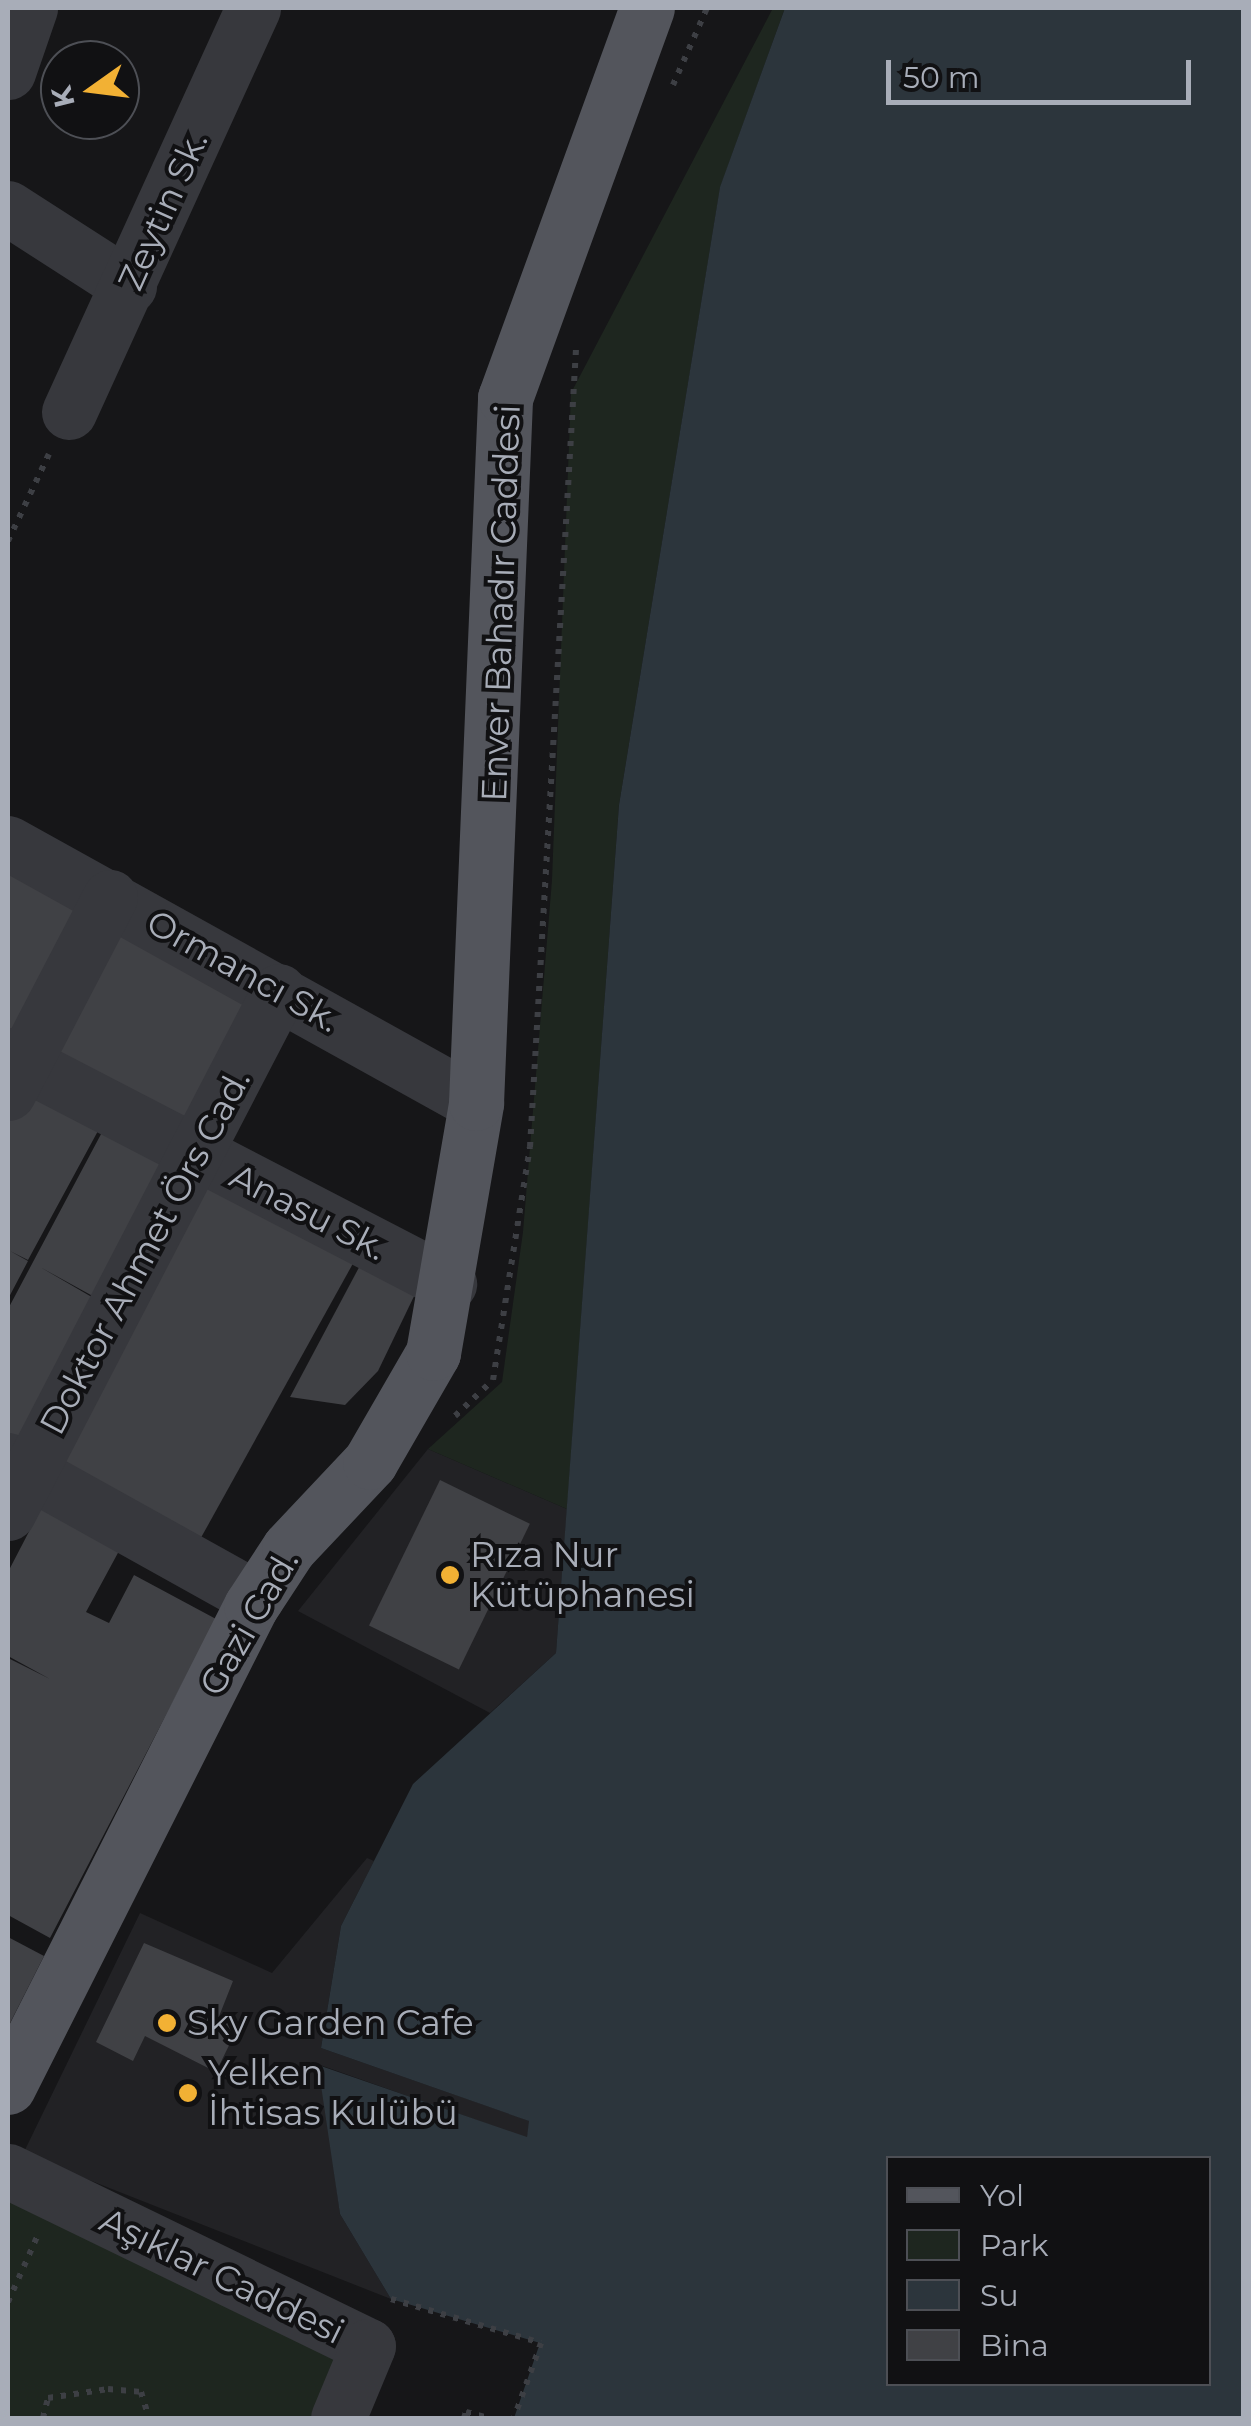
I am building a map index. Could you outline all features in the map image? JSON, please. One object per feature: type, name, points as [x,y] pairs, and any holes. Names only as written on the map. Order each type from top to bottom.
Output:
[{"type":"main road","name":"Enver Bahadır Caddesi","points":[[476,1103],[505,398],[647,8]]},
{"type":"main road","name":"Gazi Cad.","points":[[8,2087],[256,1598],[405,1412],[433,1353],[450,1284],[476,1103]]},
{"type":"street","points":[[8,72],[30,8]]},
{"type":"street","name":"Zeytin Sk.","points":[[69,412],[130,286],[253,8]]},
{"type":"street","points":[[8,208],[130,286]]},
{"type":"street","name":"Ormancı Sk.","points":[[8,843],[476,1103]]},
{"type":"street","points":[[13,1071],[110,898]]},
{"type":"street","name":"Doktor Ahmet Örs Cad.","points":[[15,1482],[199,1156],[279,991]]},
{"type":"street","name":"Anasu Sk.","points":[[13,1071],[199,1156],[450,1284]]},
{"type":"street","points":[[15,1482],[256,1598]]},
{"type":"street","name":"Aşıklar Caddesi","points":[[23,2187],[368,2346],[338,2418]]},
{"type":"path","points":[[8,541],[69,412]]},
{"type":"path","points":[[8,2302],[23,2187]]},
{"type":"path","points":[[392,2299],[540,2343],[514,2418]]},
{"type":"path","points":[[42,2418],[48,2398],[108,2389],[141,2392],[149,2418]]},
{"type":"path","points":[[464,2418],[466,2412],[490,2418]]},
{"type":"shaded area","points":[[428,1449],[567,1509],[556,1653],[490,1713],[298,1611]]},
{"type":"shaded area","name":"Yelken İhtisas Kulübü","points":[[367,1858],[374,1861],[341,1926],[321,2048],[530,2121],[527,2138],[320,2065],[340,2214],[391,2299],[23,2154],[140,1913],[272,1973]]},
{"type":"green space","points":[[773,8],[785,8],[720,188],[619,805],[567,1509],[428,1449],[502,1382],[523,1232],[552,880],[571,393]]},
{"type":"green space","points":[[8,2185],[368,2346],[338,2418],[8,2418]]},
{"type":"water","points":[[785,8],[1243,8],[1243,2418],[514,2418],[540,2343],[391,2299],[340,2214],[318,2065],[527,2137],[529,2121],[321,2048],[341,1926],[413,1784],[556,1653],[619,805],[720,187]]},
{"type":"building","points":[[8,855],[90,900],[8,1046]]},
{"type":"building","points":[[114,908],[271,995],[189,1142],[33,1055]]},
{"type":"building","points":[[28,1076],[105,1118],[28,1260],[10,1251],[28,1261],[8,1299],[8,1114]]},
{"type":"building","points":[[108,1121],[186,1164],[109,1305],[40,1267],[109,1307],[32,1448],[8,1434],[8,1309]]},
{"type":"building","points":[[203,1169],[358,1255],[201,1537],[46,1452]]},
{"type":"building","points":[[364,1258],[418,1288],[378,1371],[345,1405],[290,1397]]},
{"type":"building","name":"Rıza Nur Kütüphanesi","points":[[440,1480],[530,1524],[459,1669],[369,1626]]},
{"type":"building","points":[[48,1495],[126,1538],[86,1612],[109,1623],[134,1575],[216,1619],[50,1938],[8,1915],[8,1658],[50,1679],[8,1656],[8,1572]]},
{"type":"building","points":[[8,1937],[44,1956],[8,2027]]},
{"type":"building","name":"Sky Garden Cafe","points":[[144,1943],[233,1981],[218,2019],[238,2027],[216,2072],[145,2036],[133,2061],[96,2042]]},
{"type":"place","name":"Rıza Nur Kütüphanesi","points":[[450,1575]]},
{"type":"place","name":"Sky Garden Cafe","points":[[167,2023]]},
{"type":"place","name":"Yelken İhtisas Kulübü","points":[[188,2093]]}]
